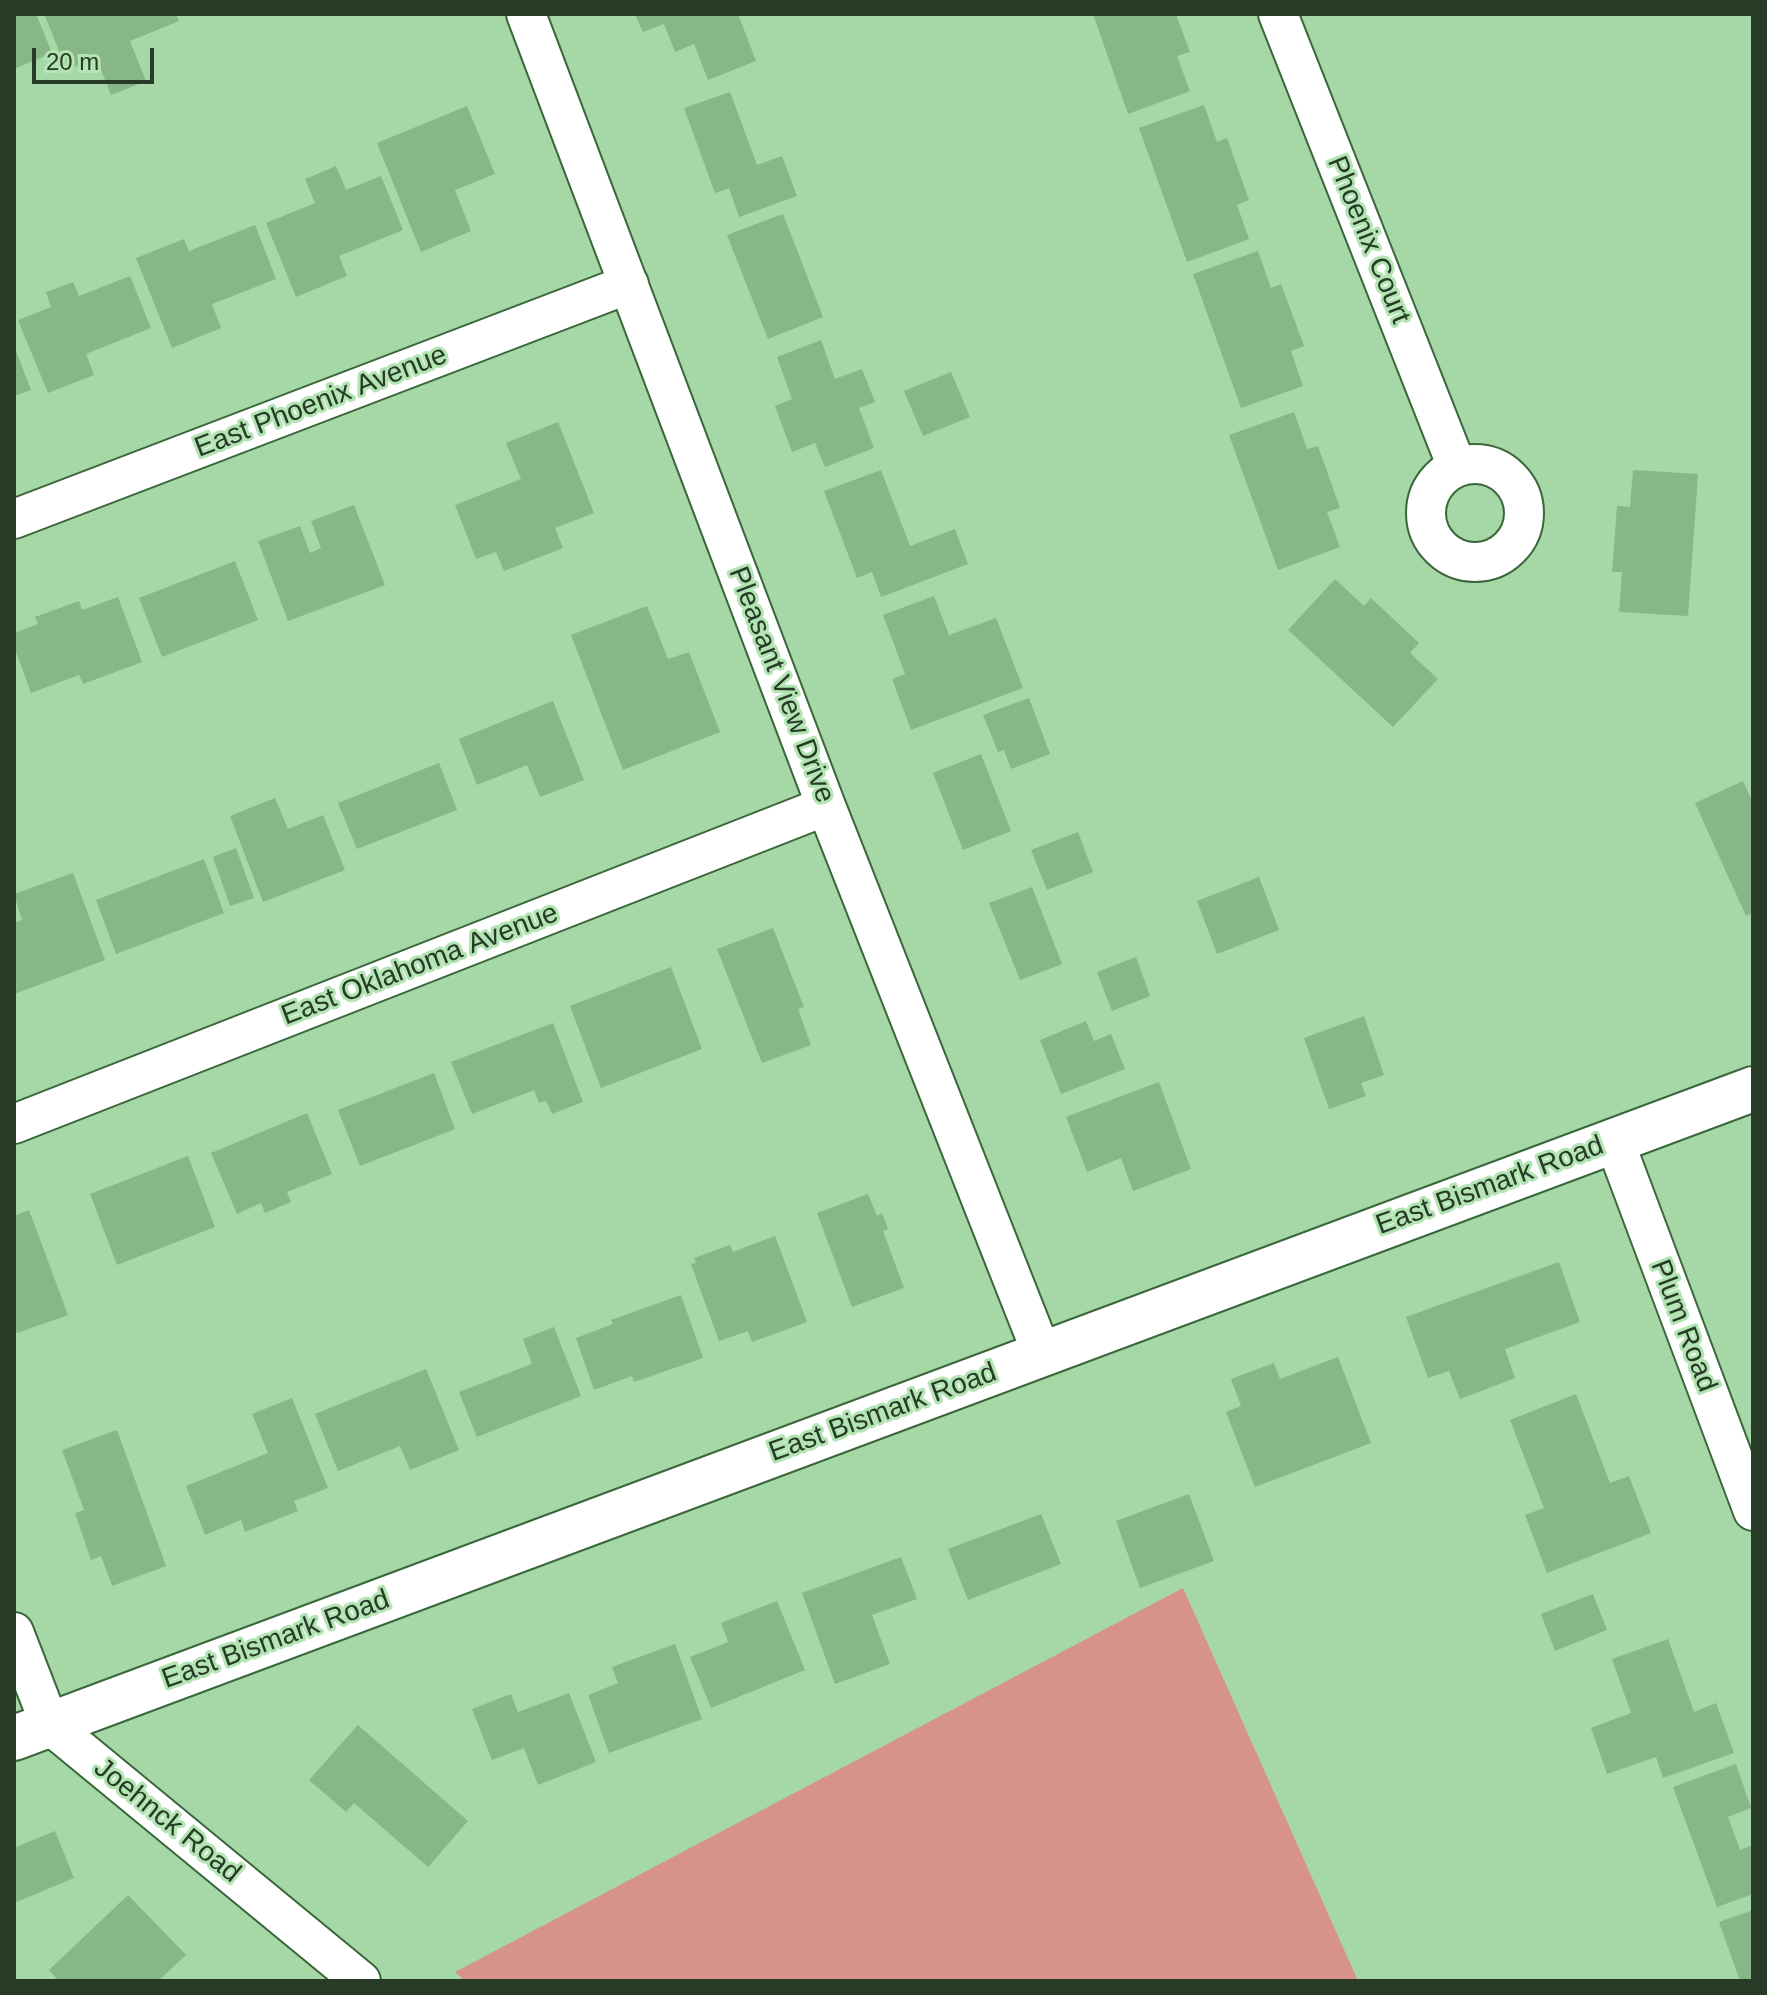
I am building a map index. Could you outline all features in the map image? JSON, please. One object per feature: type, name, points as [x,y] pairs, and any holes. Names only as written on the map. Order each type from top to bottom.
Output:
[{"type":"street","name":"Pleasant View Drive","points":[[526,14],[826,806],[1042,1354]]},
{"type":"street","name":"Phoenix Court","points":[[1278,14],[1457,467]]},
{"type":"street","name":"East Phoenix Avenue","points":[[14,519],[629,284]]},
{"type":"street","name":"East Oklahoma Avenue","points":[[14,1124],[826,806]]},
{"type":"street","name":"East Bismark Road","points":[[32,1731],[1753,1089]]},
{"type":"street","name":"Plum Road","points":[[1614,1140],[1753,1511]]},
{"type":"street","name":"Joehnck Road","points":[[14,1632],[32,1731],[361,1981]]},
{"type":"shaded area","points":[[1183,1588],[1358,1981],[465,1981],[455,1972]]},
{"type":"building","points":[[14,14],[36,14],[52,53],[14,69]]},
{"type":"building","points":[[44,14],[176,14],[179,21],[130,41],[146,81],[111,95],[96,57],[67,70]]},
{"type":"building","points":[[635,14],[738,14],[756,61],[708,80],[694,44],[675,52],[664,24],[643,32]]},
{"type":"building","points":[[1093,14],[1176,14],[1190,52],[1177,56],[1190,91],[1128,114]]},
{"type":"building","points":[[730,92],[757,165],[782,156],[797,196],[739,217],[729,188],[715,193],[684,108]]},
{"type":"building","points":[[1204,105],[1217,142],[1227,138],[1249,200],[1237,205],[1249,239],[1187,262],[1139,128]]},
{"type":"building","points":[[467,106],[495,174],[455,190],[471,231],[421,252],[377,143]]},
{"type":"building","points":[[336,166],[346,190],[381,176],[403,230],[339,256],[347,276],[296,297],[266,223],[315,203],[305,179]]},
{"type":"building","points":[[783,214],[823,317],[768,339],[727,235]]},
{"type":"building","points":[[255,225],[276,279],[212,304],[221,328],[172,348],[136,258],[184,239],[189,251]]},
{"type":"building","points":[[1258,251],[1271,288],[1281,284],[1304,346],[1291,351],[1303,386],[1241,408],[1193,274]]},
{"type":"building","points":[[130,276],[151,328],[86,354],[94,375],[48,393],[18,320],[51,307],[46,292],[73,282],[79,296]]},
{"type":"building","points":[[821,340],[835,379],[862,369],[875,402],[859,408],[874,448],[825,467],[815,443],[792,452],[775,406],[792,399],[777,357]]},
{"type":"building","points":[[14,346],[31,390],[14,396]]},
{"type":"building","points":[[951,372],[970,417],[923,436],[904,391]]},
{"type":"building","points":[[1294,412],[1307,449],[1318,446],[1340,508],[1327,512],[1340,547],[1278,570],[1229,435]]},
{"type":"building","points":[[558,422],[594,513],[555,528],[563,548],[504,571],[496,552],[476,559],[455,505],[521,479],[506,443]]},
{"type":"building","points":[[881,470],[910,546],[955,529],[968,564],[881,597],[872,572],[857,578],[824,491]]},
{"type":"building","points":[[1633,470],[1698,474],[1688,616],[1619,612],[1622,572],[1612,572],[1617,506],[1630,507]]},
{"type":"building","points":[[354,505],[385,585],[288,621],[258,541],[300,526],[310,553],[321,548],[311,521]]},
{"type":"building","points":[[235,561],[258,620],[162,657],[139,598]]},
{"type":"building","points":[[1335,579],[1364,606],[1371,598],[1419,643],[1410,653],[1438,679],[1393,727],[1288,630]]},
{"type":"building","points":[[934,596],[949,635],[996,618],[1023,688],[911,730],[892,679],[905,674],[883,615]]},
{"type":"building","points":[[118,597],[142,662],[83,684],[79,675],[31,693],[14,646],[14,633],[38,624],[35,617],[79,601],[82,610]]},
{"type":"building","points":[[647,606],[668,659],[689,652],[720,732],[623,770],[571,635]]},
{"type":"building","points":[[1029,698],[1050,754],[1011,769],[1004,750],[998,752],[983,715]]},
{"type":"building","points":[[553,701],[584,780],[540,797],[527,765],[477,785],[459,739]]},
{"type":"building","points":[[981,754],[1011,831],[963,850],[933,773]]},
{"type":"building","points":[[439,763],[457,810],[357,849],[338,803]]},
{"type":"building","points":[[1743,781],[1753,803],[1753,913],[1746,916],[1695,803]]},
{"type":"building","points":[[275,798],[288,829],[323,815],[345,870],[263,902],[230,816]]},
{"type":"building","points":[[1078,832],[1093,872],[1047,890],[1031,850]]},
{"type":"building","points":[[236,848],[254,898],[230,906],[213,857]]},
{"type":"building","points":[[204,859],[224,913],[116,954],[96,900]]},
{"type":"building","points":[[73,873],[105,960],[14,994],[14,923],[22,920],[14,894]]},
{"type":"building","points":[[1259,877],[1279,930],[1217,954],[1197,901]]},
{"type":"building","points":[[1032,887],[1062,964],[1020,980],[989,903]]},
{"type":"building","points":[[773,928],[804,1007],[798,1009],[811,1045],[762,1063],[717,949]]},
{"type":"building","points":[[1136,957],[1150,996],[1112,1011],[1097,972]]},
{"type":"building","points":[[671,967],[702,1049],[601,1088],[570,1006]]},
{"type":"building","points":[[1364,1016],[1384,1075],[1361,1083],[1366,1096],[1329,1109],[1304,1038]]},
{"type":"building","points":[[1086,1021],[1094,1041],[1111,1034],[1125,1069],[1061,1094],[1040,1040]]},
{"type":"building","points":[[553,1023],[583,1102],[552,1114],[546,1101],[539,1103],[534,1090],[472,1114],[451,1062]]},
{"type":"building","points":[[434,1073],[455,1129],[360,1166],[338,1110]]},
{"type":"building","points":[[1159,1082],[1191,1169],[1133,1191],[1121,1158],[1087,1172],[1066,1117]]},
{"type":"building","points":[[307,1113],[332,1174],[287,1192],[291,1202],[265,1213],[261,1203],[237,1214],[211,1153]]},
{"type":"building","points":[[188,1156],[215,1227],[117,1265],[90,1194]]},
{"type":"building","points":[[868,1194],[877,1216],[882,1213],[888,1229],[883,1231],[904,1288],[852,1307],[817,1213]]},
{"type":"building","points":[[29,1210],[68,1315],[17,1333],[14,1326],[14,1216]]},
{"type":"building","points":[[775,1236],[807,1322],[752,1342],[748,1331],[719,1341],[691,1264],[696,1263],[694,1258],[730,1245],[733,1252]]},
{"type":"building","points":[[1559,1262],[1580,1322],[1505,1349],[1515,1378],[1460,1399],[1449,1371],[1428,1378],[1406,1317]]},
{"type":"building","points":[[681,1295],[703,1358],[634,1382],[632,1376],[594,1390],[576,1338],[613,1324],[611,1320]]},
{"type":"building","points":[[554,1327],[581,1396],[477,1437],[459,1392],[532,1364],[523,1339]]},
{"type":"building","points":[[1338,1357],[1371,1443],[1255,1487],[1226,1412],[1241,1406],[1231,1379],[1274,1363],[1280,1379]]},
{"type":"building","points":[[426,1369],[459,1450],[410,1470],[400,1446],[338,1471],[315,1414]]},
{"type":"building","points":[[1576,1394],[1610,1483],[1629,1476],[1651,1533],[1547,1573],[1525,1515],[1544,1508],[1510,1420]]},
{"type":"building","points":[[292,1398],[328,1488],[294,1501],[298,1511],[245,1532],[241,1520],[205,1535],[186,1486],[268,1453],[252,1414]]},
{"type":"building","points":[[117,1430],[166,1566],[112,1586],[101,1556],[91,1560],[75,1513],[84,1510],[62,1450]]},
{"type":"building","points":[[1189,1494],[1214,1561],[1140,1588],[1116,1521]]},
{"type":"building","points":[[1041,1514],[1061,1564],[968,1600],[948,1549]]},
{"type":"building","points":[[901,1557],[917,1599],[872,1615],[890,1664],[835,1684],[802,1593]]},
{"type":"building","points":[[1593,1594],[1607,1630],[1555,1651],[1541,1614]]},
{"type":"building","points":[[777,1601],[805,1670],[711,1708],[690,1657],[728,1642],[721,1623]]},
{"type":"building","points":[[1668,1639],[1694,1712],[1716,1703],[1734,1753],[1663,1778],[1656,1757],[1607,1774],[1591,1728],[1631,1713],[1612,1659]]},
{"type":"building","points":[[675,1644],[702,1719],[609,1753],[588,1695],[618,1683],[612,1667]]},
{"type":"building","points":[[569,1693],[596,1762],[538,1785],[524,1748],[492,1760],[472,1709],[511,1694],[518,1712]]},
{"type":"building","points":[[358,1725],[468,1821],[428,1867],[354,1803],[346,1812],[309,1780]]},
{"type":"building","points":[[1736,1764],[1751,1808],[1728,1817],[1740,1850],[1753,1845],[1753,1894],[1717,1907],[1673,1787]]},
{"type":"building","points":[[55,1831],[74,1878],[14,1903],[14,1848]]},
{"type":"building","points":[[128,1895],[186,1955],[158,1981],[59,1981],[49,1970]]},
{"type":"building","points":[[1753,1910],[1753,1981],[1740,1981],[1719,1922]]}]
